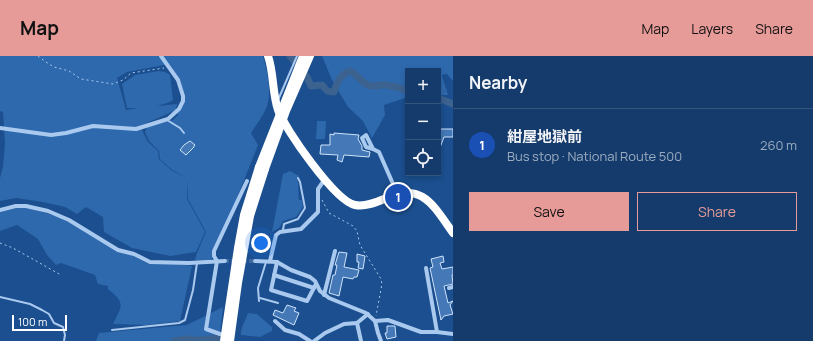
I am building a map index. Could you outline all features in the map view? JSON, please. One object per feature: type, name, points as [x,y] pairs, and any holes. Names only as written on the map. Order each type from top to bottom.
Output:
[{"type":"highway","points":[[268,56],[276,103],[281,117],[292,136],[342,199],[356,206],[364,206],[397,194],[410,192],[424,198],[432,205],[453,233]]},
{"type":"highway","points":[[230,341],[238,283],[250,216],[262,168],[299,56]]},
{"type":"highway","points":[[222,337],[244,215],[262,168],[310,56]]},
{"type":"street","points":[[0,128],[51,135],[93,126],[136,128],[166,119],[179,110],[183,98],[180,84],[161,56]]},
{"type":"street","points":[[373,149],[378,150],[397,194]]},
{"type":"street","points":[[268,261],[275,236],[279,232],[301,229],[315,216],[318,208],[318,189],[325,179]]},
{"type":"street","points":[[222,337],[206,330],[217,261],[214,256],[215,246],[247,181]]},
{"type":"street","points":[[0,210],[16,206],[26,206],[48,211],[69,220],[118,250],[134,254],[147,261],[225,261]]},
{"type":"street","points":[[324,295],[335,251]]},
{"type":"street","points":[[254,261],[277,262],[312,278],[315,286],[324,295],[368,314],[375,322],[381,341]]},
{"type":"street","points":[[277,262],[271,290],[307,301],[315,286]]},
{"type":"street","points":[[426,268],[437,332]]},
{"type":"street","points":[[274,276],[315,286]]},
{"type":"street","points":[[314,341],[325,333],[344,324],[357,323],[368,314]]},
{"type":"street","points":[[375,322],[388,320],[421,332],[453,334]]},
{"type":"street","points":[[274,321],[285,330],[299,334],[310,341]]},
{"type":"street","points":[[357,323],[360,341]]},
{"type":"lane","points":[[276,103],[299,56]]},
{"type":"lane","points":[[166,119],[180,128],[184,133]]},
{"type":"lane","points":[[282,232],[284,224],[298,219],[305,209],[298,178]]},
{"type":"lane","points":[[268,261],[258,288],[259,300],[278,303]]},
{"type":"lane","points":[[112,330],[179,323],[186,320],[194,290],[197,262]]},
{"type":"lane","points":[[0,297],[30,304],[49,314],[54,323],[63,327],[65,335],[64,341]]},
{"type":"path","points":[[38,56],[54,67],[69,71],[81,79],[113,84],[117,84],[131,73],[160,70],[169,66]]},
{"type":"path","points":[[318,193],[329,213],[353,226],[357,231],[360,245],[381,279],[382,284],[375,322]]},
{"type":"path","points":[[0,243],[13,248],[61,275]]},
{"type":"shaded area","points":[[0,56],[263,56],[268,81],[269,94],[267,106],[251,133],[258,145],[213,258],[206,261],[195,260],[206,232],[188,199],[187,180],[187,199],[205,232],[196,252],[170,256],[132,248],[104,232],[103,217],[86,207],[77,214],[65,207],[43,202],[16,198],[0,201],[0,178],[3,167],[5,143],[3,112],[0,111]],"holes":[[[169,64],[181,84],[183,94],[182,107],[176,109],[177,104],[157,106],[173,100],[170,75],[159,71],[135,75],[122,84],[127,108],[138,108],[126,110],[117,78],[127,72]],[[176,110],[178,115],[173,120],[147,127],[145,132],[149,141],[159,151],[160,159],[171,169],[187,178],[171,170],[159,159],[158,151],[148,142],[140,126]]]},
{"type":"shaded area","points":[[322,56],[453,56],[453,81],[447,74],[442,75],[448,95],[441,95],[441,68],[405,68],[405,98],[384,105],[385,115],[372,138],[363,121],[348,107],[332,80]]},
{"type":"shaded area","points":[[317,121],[326,121],[325,139],[316,139]]},
{"type":"shaded area","points":[[290,171],[299,176],[297,178],[299,200],[302,200],[303,207],[296,217],[283,221],[279,228],[272,232],[283,174]]},
{"type":"shaded area","points":[[18,208],[29,208],[59,217],[147,263],[171,263],[192,266],[180,321],[147,325],[113,324],[120,309],[120,302],[118,298],[108,289],[108,286],[98,284],[95,275],[61,263],[56,265],[47,255],[38,239],[17,225],[0,231],[0,212]]},
{"type":"shaded area","points":[[223,307],[219,341],[96,341],[99,333],[187,325]]},
{"type":"shaded area","points":[[248,313],[257,314],[272,327],[272,331],[260,337],[241,335],[242,327]]},
{"type":"building","points":[[441,129],[453,129],[453,137],[444,137],[441,145]]},
{"type":"building","points":[[334,133],[359,135],[358,139],[362,146],[362,150],[370,152],[369,157],[344,155],[342,162],[337,160],[338,155],[320,154],[321,145],[330,145],[330,134],[334,135]]},
{"type":"building","points":[[190,141],[195,145],[186,155],[180,150]]},
{"type":"building","points":[[339,252],[347,253],[344,267],[359,270],[357,277],[354,277],[353,279],[343,277],[339,296],[329,293],[333,275],[335,275],[337,265],[335,265]]},
{"type":"building","points":[[357,254],[365,256],[363,269],[358,268],[359,262],[357,262]]},
{"type":"building","points":[[443,256],[444,262],[440,263],[442,269],[453,267],[453,284],[444,286],[448,303],[453,301],[450,305],[453,314],[444,316],[441,320],[430,268],[433,267],[431,259]]},
{"type":"building","points":[[287,305],[296,308],[294,311],[299,313],[294,325],[273,315],[275,310],[283,313]]},
{"type":"building","points":[[387,326],[395,326],[396,337],[387,339],[385,333],[387,333]]},
{"type":"waterway","points":[[290,56],[307,77],[311,86],[322,85],[329,92],[334,92],[339,79],[350,71],[370,86],[386,85],[405,90]]},
{"type":"waterway","points":[[441,99],[453,104]]},
{"type":"waterway","points":[[174,341],[186,339],[199,340],[220,338]]},
{"type":"tunnel","points":[[225,261],[255,261]]},
{"type":"place","name":"紺屋地獄前","points":[[398,197]]}]
